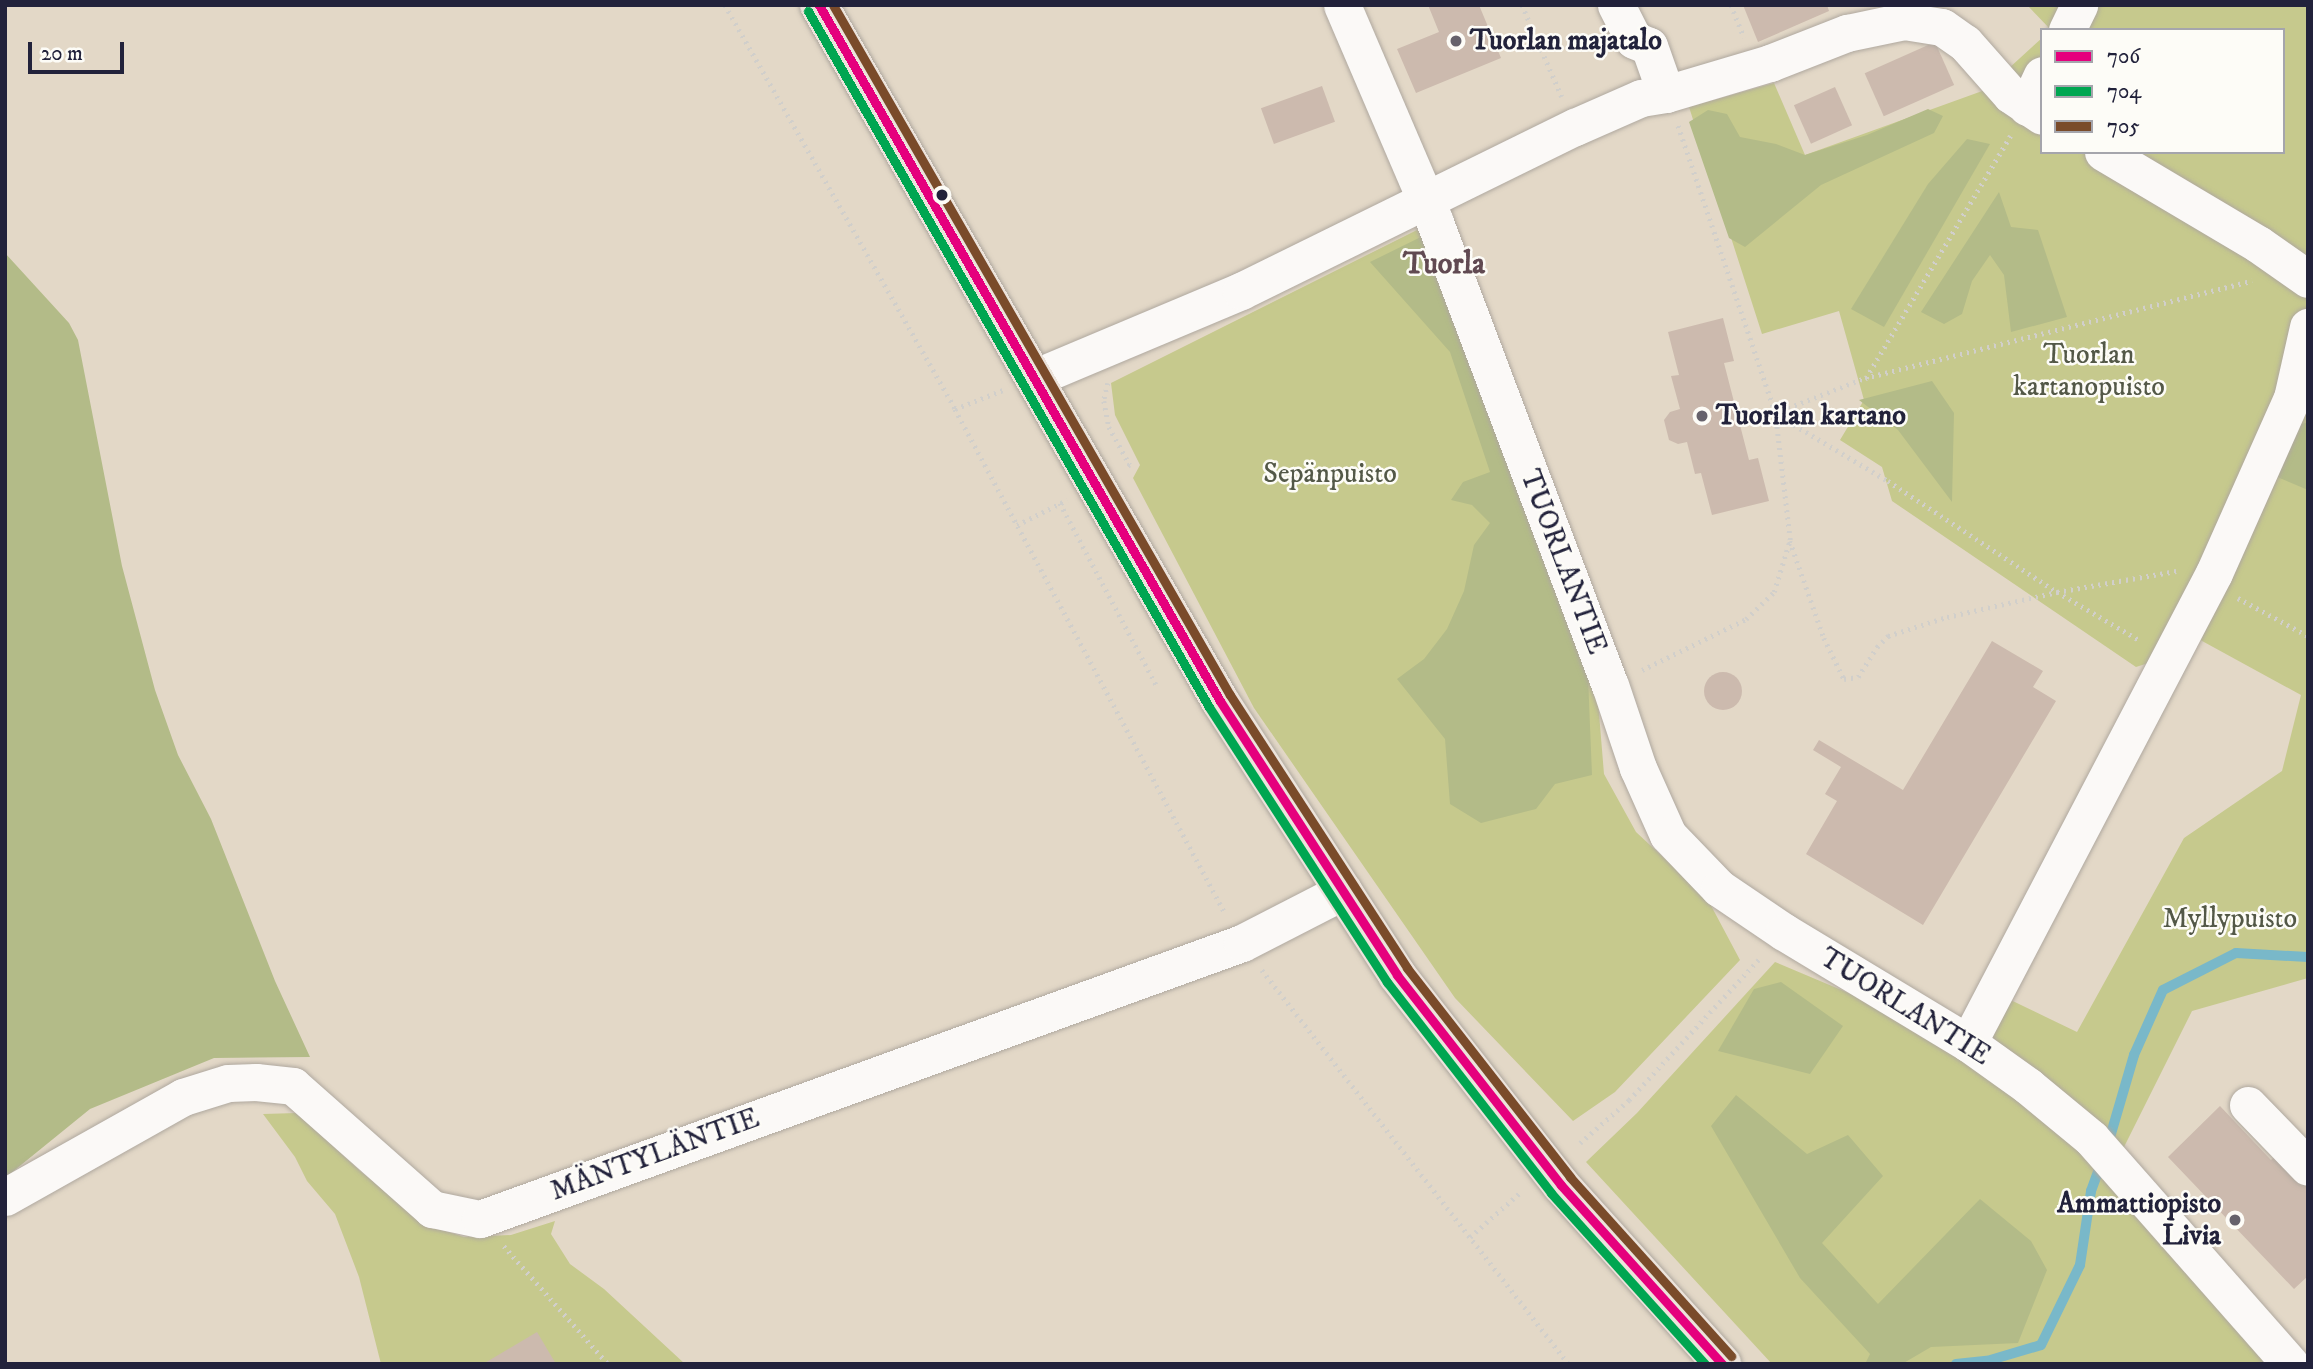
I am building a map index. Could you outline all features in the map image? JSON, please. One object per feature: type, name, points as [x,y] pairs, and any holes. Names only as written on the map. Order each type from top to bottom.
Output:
[{"type":"main road","points":[[819,5],[1220,701],[1397,975],[1543,1187],[1722,1364]]},
{"type":"street","name":"TUORLANTIE","points":[[1342,5],[1427,202],[1610,685],[1638,768],[1668,835],[1719,888],[1784,932],[1968,1043],[2091,1138],[2290,1364]]},
{"type":"street","points":[[1616,5],[1634,40],[1649,46],[1666,94]]},
{"type":"street","points":[[2068,28],[2079,5]]},
{"type":"street","points":[[1034,378],[1106,364],[1241,291],[1575,127],[1641,98],[1666,94],[1770,63],[1847,33],[1903,21],[1942,27],[1965,43],[2001,86],[2037,99]]},
{"type":"street","points":[[2106,154],[2258,244],[2308,279]]},
{"type":"street","points":[[1968,1043],[2167,657],[2214,573],[2300,402],[2308,327]]},
{"type":"street","name":"MÄNTYLÄNTIE","points":[[480,1219],[1242,943],[1343,891]]},
{"type":"street","points":[[5,1197],[183,1097],[228,1083],[256,1082],[293,1086],[432,1209],[480,1219]]},
{"type":"street","points":[[2248,1105],[2308,1167]]},
{"type":"path","points":[[725,5],[955,409],[1242,943],[1569,1364]]},
{"type":"path","points":[[1522,5],[1575,127]]},
{"type":"path","points":[[1666,94],[1775,413],[1790,540],[1824,638],[1844,679],[1858,677],[1877,647],[1888,636],[1947,617],[2057,592],[2202,567],[2214,573],[2231,595],[2308,636]]},
{"type":"path","points":[[1865,378],[2037,99]]},
{"type":"path","points":[[1775,413],[1865,378],[2264,278]]},
{"type":"path","points":[[1017,524],[1097,485],[1130,465],[1109,427],[1104,401],[1106,364]]},
{"type":"path","points":[[955,409],[1034,378]]},
{"type":"path","points":[[1775,413],[1888,481],[2057,592],[2167,657]]},
{"type":"path","points":[[1060,503],[1157,686]]},
{"type":"path","points":[[1610,685],[1746,618],[1774,592],[1790,540]]},
{"type":"path","points":[[1580,1143],[1629,1100],[1784,932]]},
{"type":"path","points":[[1470,1237],[1543,1187]]},
{"type":"path","points":[[480,1219],[608,1364]]},
{"type":"green space","points":[[2027,5],[2308,5],[2308,978],[2192,1011],[2115,1165],[2277,1364],[1772,1364],[1586,1162],[1637,1113],[1775,962],[1967,1043],[1994,992],[2077,1032],[2184,838],[2282,771],[2301,695],[2182,630],[2167,657],[2136,667],[1892,501],[1882,467],[1840,440],[1864,400],[1839,311],[1762,334],[1689,107],[1774,83],[1805,155],[1985,90],[2040,40],[2040,154],[2285,154],[2285,28],[2049,28]]},
{"type":"green space","points":[[1928,109],[1943,116],[1934,133],[1821,185],[1745,247],[1729,238],[1689,122],[1708,110],[1727,114],[1740,137],[1776,144],[1805,155],[1867,135]]},
{"type":"green space","points":[[1967,139],[1990,144],[1884,327],[1851,309],[1928,184]]},
{"type":"green space","points":[[1999,192],[2011,227],[2038,230],[2067,317],[2011,332],[2004,275],[1990,255],[1972,281],[1962,314],[1944,324],[1921,312]]},
{"type":"green space","name":"Sepänpuisto","points":[[1427,225],[1597,689],[1604,774],[1636,832],[1707,898],[1740,960],[1615,1092],[1573,1121],[1455,998],[1254,708],[1133,478],[1140,465],[1115,415],[1111,383]]},
{"type":"green space","points":[[1429,233],[1588,677],[1592,775],[1555,784],[1536,809],[1481,823],[1450,804],[1445,739],[1397,679],[1424,659],[1447,629],[1464,591],[1474,545],[1490,523],[1472,505],[1451,500],[1463,482],[1490,472],[1450,352],[1370,262]]},
{"type":"green space","points":[[5,253],[69,323],[78,340],[122,566],[155,690],[178,755],[211,819],[275,981],[310,1057],[214,1058],[90,1109],[5,1178]]},
{"type":"green space","points":[[1932,381],[1954,413],[1952,502],[1898,430],[1859,400]]},
{"type":"green space","points":[[2308,422],[2308,490],[2270,474],[2289,428]]},
{"type":"green space","points":[[1781,982],[1843,1026],[1810,1074],[1718,1051],[1754,989]]},
{"type":"green space","points":[[1736,1095],[1807,1154],[1848,1135],[1883,1176],[1822,1243],[1878,1304],[1980,1199],[2031,1241],[2047,1270],[2018,1343],[1931,1347],[1902,1364],[1865,1364],[1870,1354],[1800,1278],[1711,1126]]},
{"type":"green space","points":[[297,1113],[360,1171],[430,1226],[464,1237],[511,1235],[555,1221],[551,1234],[570,1264],[604,1289],[685,1364],[381,1364],[359,1277],[335,1214],[307,1181],[295,1157],[263,1114]]},
{"type":"building","name":"Tuorlan majatalo","points":[[1428,5],[1479,5],[1501,58],[1416,93],[1397,49],[1439,32]]},
{"type":"building","points":[[1743,5],[1827,5],[1829,11],[1758,42]]},
{"type":"building","points":[[1935,42],[1954,85],[1884,116],[1865,73]]},
{"type":"building","points":[[1322,86],[1335,122],[1274,144],[1261,108]]},
{"type":"building","points":[[1835,87],[1852,125],[1811,144],[1794,105]]},
{"type":"building","name":"Tuorilan kartano","points":[[1723,318],[1734,361],[1724,363],[1749,460],[1758,458],[1769,501],[1712,515],[1701,473],[1695,474],[1687,442],[1678,444],[1669,440],[1664,420],[1670,412],[1680,409],[1671,376],[1679,375],[1668,332]]},
{"type":"building","points":[[1992,641],[2043,671],[2033,687],[2056,701],[1923,925],[1806,854],[1837,801],[1825,794],[1841,767],[1813,750],[1819,740],[1903,790]]},
{"type":"building","points":[[1723,672],[1736,678],[1742,691],[1736,704],[1723,710],[1710,704],[1704,691],[1710,678]]},
{"type":"building","points":[[2220,1106],[2271,1160],[2282,1149],[2308,1176],[2308,1276],[2294,1289],[2168,1157]]},
{"type":"building","points":[[537,1332],[556,1364],[483,1364]]},
{"type":"waterway","points":[[2108,1144],[2134,1055],[2163,990],[2236,953],[2308,957]]},
{"type":"waterway","points":[[1956,1364],[1987,1361],[2041,1345],[2080,1265],[2091,1191],[2102,1161]]},
{"type":"transit line","name":"706","points":[[819,5],[1220,701],[1397,975],[1561,1185],[1722,1364]]},
{"type":"transit line","name":"705","points":[[833,5],[1230,695],[1407,968],[1570,1177],[1731,1356]]},
{"type":"transit line","name":"704","points":[[808,11],[1209,707],[1387,982],[1551,1193],[1705,1364]]},
{"type":"place","name":"Tuorlan majatalo","points":[[1456,41]]},
{"type":"place","name":"Tuorilan kartano","points":[[1702,416]]},
{"type":"place","name":"Ammattiopisto Livia","points":[[2235,1220]]},
{"type":"district","name":"Tuorla","points":[[1444,265]]},
{"type":"park label","name":"Tuorlan kartanopuisto","points":[[2089,371]]},
{"type":"park label","name":"Myllypuisto","points":[[2230,919]]}]
